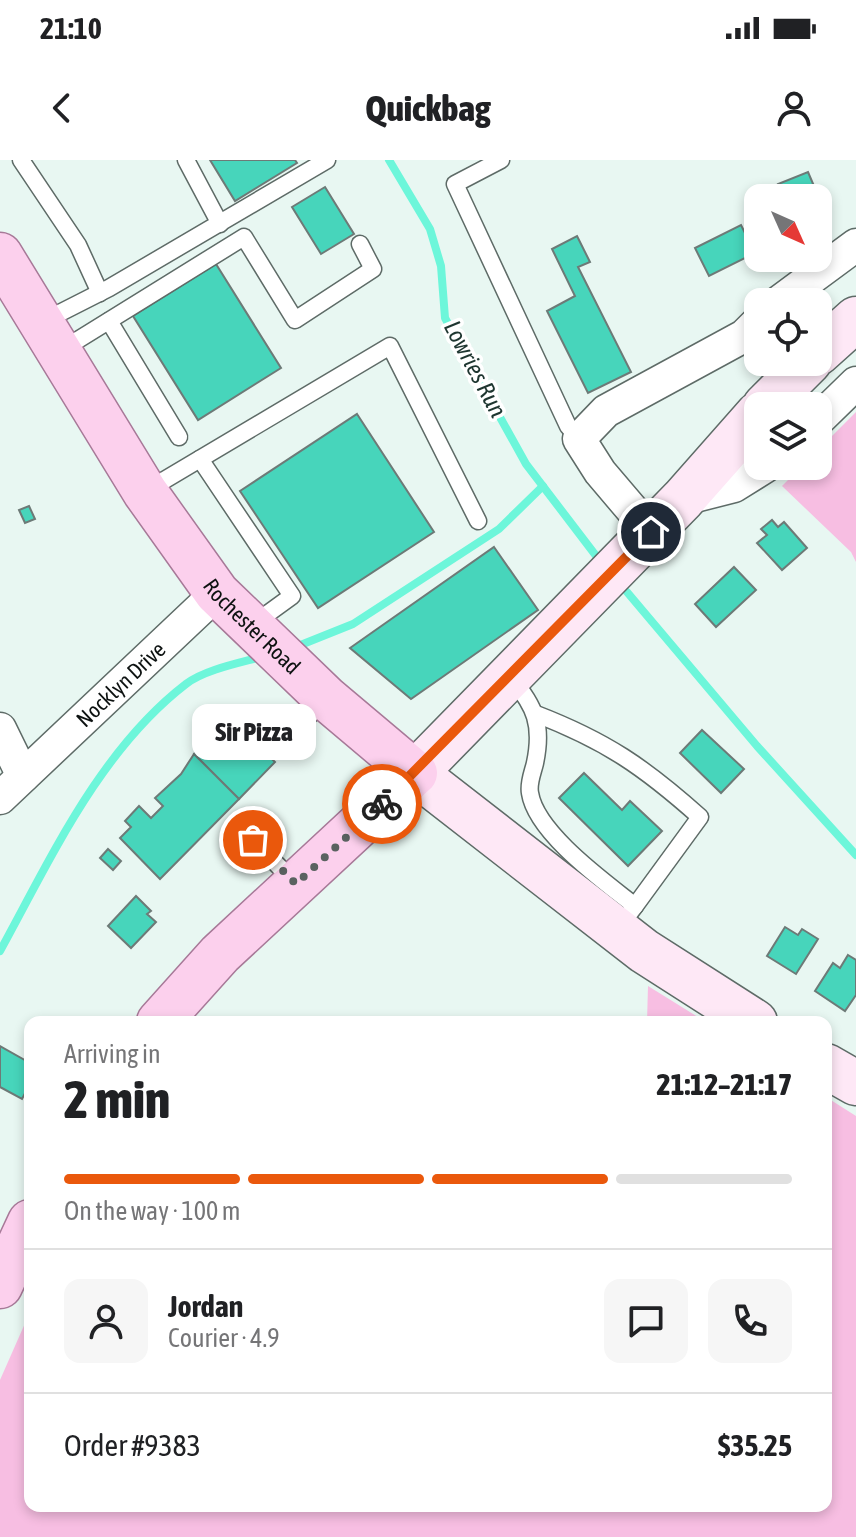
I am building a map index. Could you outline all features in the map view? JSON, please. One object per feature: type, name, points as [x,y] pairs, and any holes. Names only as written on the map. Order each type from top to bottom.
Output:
[{"type":"main road","name":"Rochester Road","points":[[0,255],[145,492],[217,593],[326,698],[415,773]]},
{"type":"main road","points":[[164,1016],[220,954],[415,773]]},
{"type":"main road","points":[[0,1286],[24,1235]]},
{"type":"street","points":[[798,288],[856,245]]},
{"type":"street","points":[[832,340],[856,319]]},
{"type":"street","points":[[651,532],[600,472],[579,439],[606,411],[744,336]]},
{"type":"street","points":[[779,392],[795,376]]},
{"type":"street","points":[[832,406],[856,383]]},
{"type":"street","points":[[415,773],[683,499],[744,430]]},
{"type":"street","points":[[683,499],[734,486],[744,480]]},
{"type":"street","name":"Nocklyn Drive","points":[[0,798],[217,593]]},
{"type":"street","points":[[0,729],[23,776]]},
{"type":"street","name":"Rochester Road","points":[[415,773],[626,918],[719,1002],[744,1016]]},
{"type":"street","points":[[832,1069],[856,1083]]},
{"type":"lane","points":[[21,160],[78,245],[100,293]]},
{"type":"lane","points":[[186,160],[220,224]]},
{"type":"lane","points":[[49,337],[100,293],[327,160]]},
{"type":"lane","points":[[501,160],[455,184],[568,426],[579,439]]},
{"type":"lane","points":[[49,337],[109,321],[244,237],[295,320],[373,269],[360,244]]},
{"type":"lane","points":[[109,321],[179,437]]},
{"type":"lane","points":[[145,492],[390,346],[478,521]]},
{"type":"lane","points":[[200,459],[292,596],[270,645]]},
{"type":"lane","points":[[510,677],[536,714],[538,747],[529,786],[535,810],[594,874],[626,918],[700,817],[629,758],[584,733],[536,714]]},
{"type":"lane","points":[[292,734],[326,698]]},
{"type":"lane","points":[[253,840],[296,884]]},
{"type":"shaded area","points":[[856,412],[856,562],[851,552],[782,486],[788,480],[832,480],[832,436]]},
{"type":"shaded area","points":[[648,986],[696,1016],[647,1016]]},
{"type":"shaded area","points":[[832,1101],[856,1116],[856,1537],[0,1537],[0,1380],[24,1326],[24,1512],[832,1512]]},
{"type":"building","points":[[210,160],[295,160],[297,163],[235,201]]},
{"type":"building","points":[[808,172],[813,184],[778,184]]},
{"type":"building","points":[[325,187],[354,234],[321,254],[292,207]]},
{"type":"building","points":[[741,225],[744,231],[744,258],[709,276],[695,248]]},
{"type":"building","points":[[577,236],[590,262],[578,267],[631,372],[588,393],[547,311],[575,296],[552,249]]},
{"type":"building","points":[[216,264],[281,368],[198,420],[133,316]]},
{"type":"building","points":[[357,414],[434,532],[318,608],[240,491]]},
{"type":"building","points":[[29,506],[35,519],[25,523],[19,510]]},
{"type":"building","points":[[772,520],[778,527],[784,522],[807,548],[782,570],[757,543],[767,535],[761,529]]},
{"type":"building","points":[[494,547],[538,610],[411,699],[350,648]]},
{"type":"building","points":[[734,567],[756,590],[716,627],[695,604]]},
{"type":"building","points":[[231,718],[275,762],[239,799],[194,754]]},
{"type":"building","points":[[702,730],[744,769],[721,793],[680,753]]},
{"type":"building","points":[[194,754],[239,799],[160,879],[120,838],[131,827],[125,821],[139,806],[151,818],[163,806],[155,798],[181,774]]},
{"type":"building","points":[[584,773],[622,810],[630,801],[662,831],[628,866],[559,798]]},
{"type":"building","points":[[108,849],[121,861],[113,870],[100,858]]},
{"type":"building","points":[[136,896],[151,911],[147,914],[156,922],[131,948],[108,926]]},
{"type":"building","points":[[785,927],[798,935],[802,929],[818,939],[796,974],[767,956]]},
{"type":"building","points":[[848,955],[856,960],[856,995],[845,1011],[815,991],[833,963],[840,968]]},
{"type":"building","points":[[0,1046],[24,1060],[24,1095],[22,1099],[0,1087]]},
{"type":"waterway","name":"Lowries Run","points":[[389,160],[430,229],[441,266],[445,318],[526,464],[600,561]]},
{"type":"waterway","points":[[293,648],[353,624],[499,529],[543,486]]},
{"type":"waterway","name":"Lowries Run","points":[[627,592],[757,746],[856,855]]},
{"type":"waterway","points":[[0,951],[80,807],[128,740],[155,711],[193,679],[261,657]]},
{"type":"way so far","points":[[253,840],[296,884],[382,804]]},
{"type":"place","name":"Sir Pizza","points":[[253,840]]},
{"type":"route","points":[[382,804],[651,532]]}]
